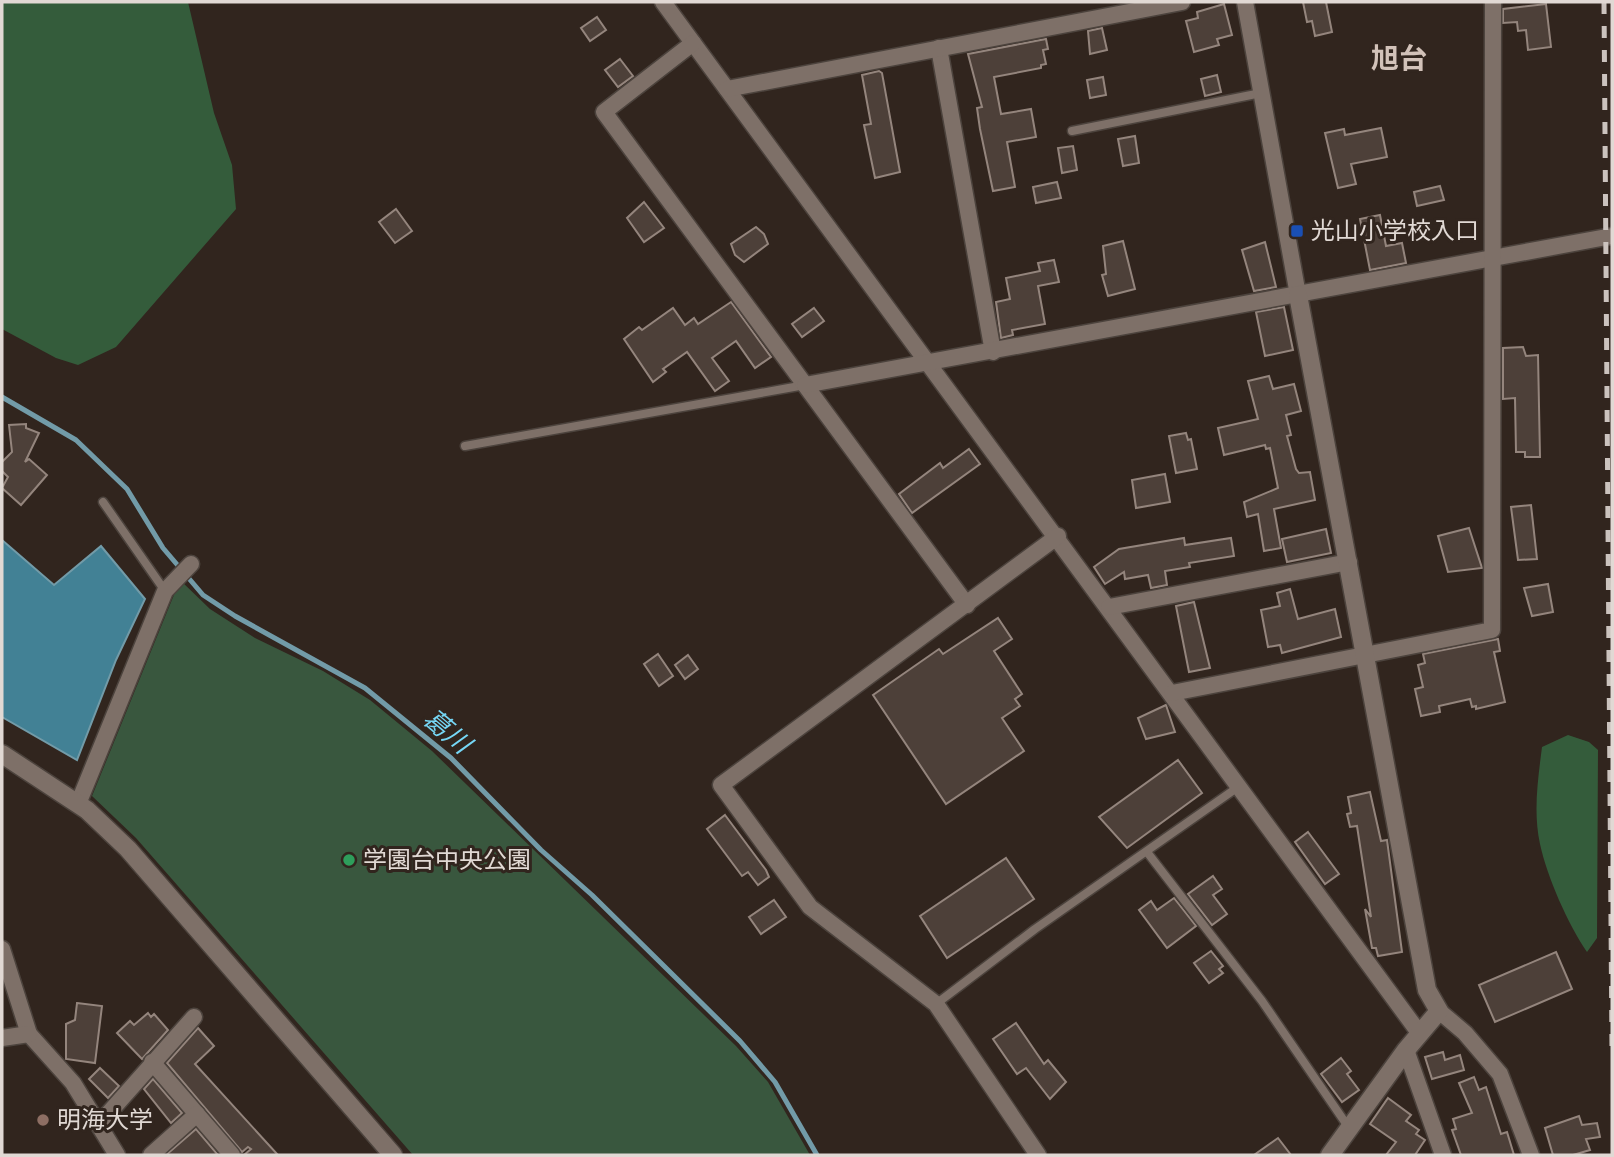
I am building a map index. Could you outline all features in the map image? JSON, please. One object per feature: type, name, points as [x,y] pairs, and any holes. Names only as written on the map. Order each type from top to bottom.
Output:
[{"type":"street","points":[[663,2],[1241,785],[1420,1034]]},
{"type":"street","points":[[727,89],[1182,2]]},
{"type":"street","points":[[1245,2],[1427,990],[1439,1011],[1465,1033],[1500,1074],[1531,1155]]},
{"type":"street","points":[[1172,693],[1492,631],[1493,2]]},
{"type":"street","points":[[693,43],[604,112],[967,605]]},
{"type":"street","points":[[939,48],[993,352]]},
{"type":"street","points":[[805,385],[1612,236]]},
{"type":"street","points":[[1038,1155],[936,1004],[810,907],[721,785],[1058,536]]},
{"type":"street","points":[[1109,607],[1349,562]]},
{"type":"street","points":[[78,804],[165,591],[191,564]]},
{"type":"street","points":[[2,754],[78,804],[128,849],[393,1155]]},
{"type":"street","points":[[2,949],[29,1034],[73,1083],[117,1155]]},
{"type":"street","points":[[1330,1155],[1406,1050],[1439,1011]]},
{"type":"street","points":[[99,1124],[194,1017]]},
{"type":"street","points":[[2,1038],[29,1034]]},
{"type":"street","points":[[1406,1050],[1437,1151]]},
{"type":"street","points":[[152,1062],[232,1155]]},
{"type":"street","points":[[151,1155],[197,1114]]},
{"type":"lane","points":[[1072,131],[1261,93]]},
{"type":"lane","points":[[465,446],[805,385]]},
{"type":"lane","points":[[103,502],[165,591]]},
{"type":"lane","points":[[936,1004],[1035,929],[1241,785]]},
{"type":"lane","points":[[1147,852],[1262,1001],[1349,1128]]},
{"type":"green space","points":[[2,2],[188,2],[214,113],[232,165],[236,209],[116,347],[78,365],[56,358],[2,329]]},
{"type":"green space","name":"学園台中央公園","points":[[180,580],[210,609],[255,638],[323,671],[370,700],[432,751],[736,1046],[768,1082],[810,1155],[413,1155],[136,838],[92,796]]},
{"type":"green space","points":[[1568,735],[1589,742],[1598,750],[1597,938],[1587,952],[1553,885],[1543,857],[1537,820],[1542,747]]},
{"type":"water","points":[[2,540],[54,585],[101,546],[145,599],[116,660],[77,760],[2,717]]},
{"type":"building","points":[[1303,2],[1326,2],[1332,32],[1315,36],[1312,21],[1307,22]]},
{"type":"building","points":[[1224,4],[1232,35],[1217,39],[1219,45],[1194,52],[1186,21],[1198,18],[1197,12]]},
{"type":"building","points":[[1546,4],[1551,47],[1528,50],[1526,30],[1518,31],[1517,22],[1503,23],[1503,9]]},
{"type":"building","points":[[597,17],[606,30],[590,41],[581,28]]},
{"type":"building","points":[[1102,28],[1107,50],[1090,54],[1088,31]]},
{"type":"building","points":[[1046,39],[1048,49],[1043,50],[1046,64],[1041,65],[1041,68],[994,77],[1001,114],[1031,109],[1036,137],[1007,142],[1015,187],[993,191],[977,108],[982,107],[968,54]]},
{"type":"building","points":[[620,59],[633,76],[618,87],[605,70]]},
{"type":"building","points":[[879,71],[882,73],[900,172],[875,178],[864,125],[871,124],[862,75]]},
{"type":"building","points":[[1217,75],[1221,92],[1205,96],[1201,79]]},
{"type":"building","points":[[1103,77],[1106,95],[1090,98],[1087,80]]},
{"type":"building","points":[[1381,128],[1387,157],[1351,164],[1356,184],[1338,188],[1325,133],[1344,129],[1345,135]]},
{"type":"building","points":[[1135,136],[1139,163],[1123,166],[1118,139]]},
{"type":"building","points":[[1073,146],[1077,170],[1062,173],[1058,148]]},
{"type":"building","points":[[1057,182],[1061,198],[1036,203],[1033,187]]},
{"type":"building","points":[[1440,186],[1444,200],[1417,206],[1414,192]]},
{"type":"building","points":[[644,202],[664,228],[644,242],[627,218]]},
{"type":"building","points":[[396,209],[412,231],[395,243],[379,222]]},
{"type":"building","points":[[1380,215],[1386,246],[1402,243],[1406,263],[1370,270],[1360,219]]},
{"type":"building","points":[[756,227],[764,234],[768,244],[744,262],[735,255],[731,244]]},
{"type":"building","points":[[1123,241],[1135,289],[1108,296],[1102,275],[1106,274],[1103,246]]},
{"type":"building","points":[[1265,242],[1276,287],[1254,291],[1242,250]]},
{"type":"building","points":[[1054,260],[1059,282],[1038,286],[1045,324],[1012,330],[1013,335],[1001,338],[996,302],[1010,299],[1006,278],[1040,271],[1038,263]]},
{"type":"building","points":[[731,302],[771,357],[755,368],[736,341],[712,358],[729,381],[715,391],[687,352],[663,369],[666,372],[653,382],[624,339],[639,327],[642,330],[673,308],[685,325],[694,318],[698,324]]},
{"type":"building","points":[[1284,307],[1293,350],[1265,356],[1256,312]]},
{"type":"building","points":[[814,308],[824,321],[802,337],[792,324]]},
{"type":"building","points":[[1523,347],[1526,356],[1538,355],[1540,457],[1525,457],[1525,452],[1516,452],[1515,398],[1503,399],[1503,348]]},
{"type":"building","points":[[1269,376],[1273,389],[1294,384],[1301,411],[1286,415],[1291,435],[1287,436],[1296,469],[1299,473],[1310,472],[1315,500],[1274,509],[1281,548],[1264,551],[1258,514],[1247,517],[1244,502],[1278,488],[1270,448],[1266,449],[1265,445],[1224,455],[1218,428],[1258,419],[1248,381]]},
{"type":"building","points":[[26,424],[26,428],[39,433],[25,462],[29,459],[47,475],[21,505],[2,488],[8,477],[2,471],[2,462],[12,452],[9,425]]},
{"type":"building","points":[[1186,433],[1188,440],[1191,439],[1197,469],[1176,473],[1169,436]]},
{"type":"building","points":[[969,449],[980,464],[912,513],[899,494],[940,463],[943,468]]},
{"type":"building","points":[[1165,474],[1170,502],[1136,508],[1132,480]]},
{"type":"building","points":[[1531,505],[1537,559],[1518,560],[1511,507]]},
{"type":"building","points":[[1469,528],[1482,568],[1448,572],[1438,536]]},
{"type":"building","points":[[1326,529],[1331,553],[1287,562],[1282,539]]},
{"type":"building","points":[[1184,538],[1185,545],[1231,538],[1234,556],[1189,563],[1190,567],[1165,571],[1167,585],[1151,588],[1148,575],[1125,579],[1124,572],[1105,584],[1094,567],[1119,549]]},
{"type":"building","points":[[1548,584],[1553,612],[1532,616],[1524,588]]},
{"type":"building","points":[[1290,589],[1298,619],[1335,609],[1341,637],[1282,653],[1280,645],[1268,647],[1261,610],[1280,606],[1277,593]]},
{"type":"building","points":[[1194,602],[1210,668],[1189,672],[1176,606]]},
{"type":"building","points":[[998,618],[1012,639],[994,651],[1022,694],[1015,699],[1020,706],[1002,718],[1024,751],[946,804],[873,695],[939,649],[943,654]]},
{"type":"building","points":[[1498,639],[1500,651],[1494,652],[1505,702],[1476,709],[1476,706],[1472,707],[1470,699],[1439,706],[1440,712],[1421,716],[1415,689],[1423,687],[1418,665],[1425,663],[1423,654]]},
{"type":"building","points":[[658,654],[673,676],[659,686],[644,664]]},
{"type":"building","points":[[688,655],[698,669],[685,679],[675,665]]},
{"type":"building","points":[[1166,705],[1175,732],[1146,739],[1138,718]]},
{"type":"building","points":[[1178,760],[1202,793],[1127,848],[1099,817]]},
{"type":"building","points":[[1370,792],[1381,841],[1387,840],[1402,952],[1378,956],[1376,948],[1372,948],[1365,909],[1371,917],[1357,826],[1350,827],[1347,814],[1351,813],[1348,797]]},
{"type":"building","points":[[725,815],[766,870],[769,877],[758,885],[748,872],[742,876],[707,829]]},
{"type":"building","points":[[1308,832],[1339,874],[1325,884],[1295,842]]},
{"type":"building","points":[[1006,858],[1034,899],[947,958],[920,916]]},
{"type":"building","points":[[1213,876],[1222,889],[1213,895],[1227,914],[1212,925],[1188,894]]},
{"type":"building","points":[[1174,898],[1196,926],[1167,948],[1139,910],[1151,901],[1157,910]]},
{"type":"building","points":[[774,900],[786,917],[761,934],[749,917]]},
{"type":"building","points":[[1211,951],[1223,966],[1219,969],[1223,973],[1209,983],[1194,963]]},
{"type":"building","points":[[1556,952],[1572,989],[1495,1022],[1479,985]]},
{"type":"building","points":[[77,1003],[102,1006],[95,1063],[66,1059],[66,1024],[75,1020]]},
{"type":"building","points":[[148,1013],[151,1017],[154,1014],[168,1030],[142,1059],[117,1033],[130,1021],[134,1025]]},
{"type":"building","points":[[1016,1023],[1044,1064],[1048,1060],[1066,1082],[1050,1099],[1026,1068],[1017,1074],[993,1039]]},
{"type":"building","points":[[198,1028],[214,1046],[195,1064],[278,1155],[244,1155],[251,1149],[248,1147],[242,1152],[167,1063]]},
{"type":"building","points":[[1443,1052],[1445,1060],[1460,1055],[1464,1070],[1432,1079],[1425,1057]]},
{"type":"building","points":[[1341,1058],[1351,1071],[1347,1074],[1359,1090],[1342,1102],[1321,1074]]},
{"type":"building","points":[[100,1068],[119,1086],[108,1098],[89,1079]]},
{"type":"building","points":[[1474,1077],[1479,1090],[1486,1087],[1501,1134],[1507,1132],[1514,1155],[1461,1155],[1452,1130],[1456,1129],[1453,1119],[1472,1113],[1459,1083]]},
{"type":"building","points":[[153,1079],[182,1113],[171,1123],[144,1089]]},
{"type":"building","points":[[1388,1098],[1411,1115],[1406,1121],[1419,1130],[1416,1134],[1425,1140],[1415,1155],[1386,1155],[1396,1142],[1370,1124]]},
{"type":"building","points":[[1579,1116],[1582,1125],[1597,1123],[1600,1137],[1586,1139],[1590,1150],[1573,1155],[1553,1155],[1545,1128]]},
{"type":"building","points":[[196,1129],[218,1155],[166,1155]]},
{"type":"building","points":[[1278,1138],[1291,1155],[1254,1155]]},
{"type":"waterway","name":"葛川","points":[[2,397],[76,440],[127,489],[163,548],[203,595],[235,616],[365,688],[451,758],[541,850],[592,895],[740,1041],[775,1082],[817,1155]]},
{"type":"railway","points":[[1604,2],[1612,1052]]},
{"type":"place","name":"光山小学校入口","points":[[1297,231]]},
{"type":"place","name":"学園台中央公園","points":[[349,860]]},
{"type":"place","name":"明海大学","points":[[43,1120]]},
{"type":"district","name":"旭台","points":[[1399,58]]}]
